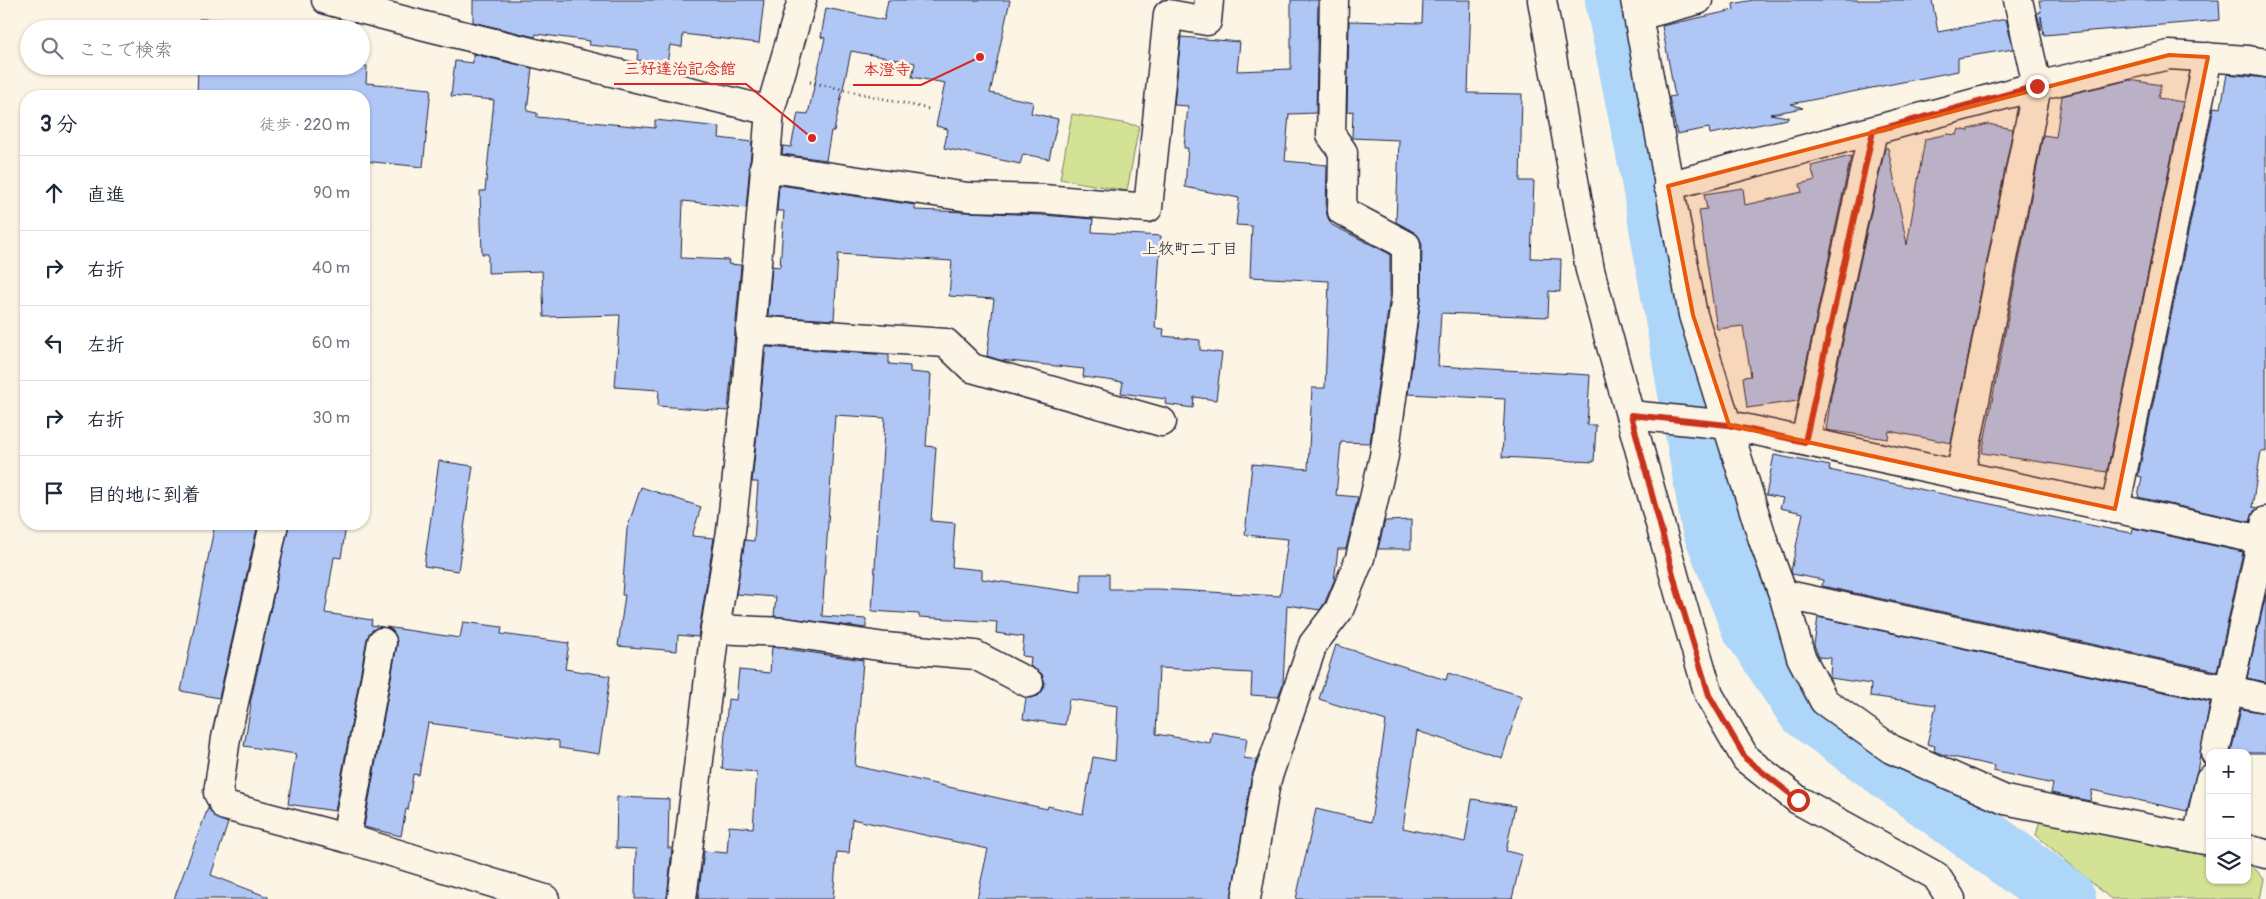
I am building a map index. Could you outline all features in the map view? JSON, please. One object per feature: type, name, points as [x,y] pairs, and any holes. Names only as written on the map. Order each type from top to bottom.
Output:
[{"type":"street","points":[[326,0],[770,111]]},
{"type":"street","points":[[682,899],[715,629],[731,532],[745,403],[770,111],[802,0]]},
{"type":"street","points":[[764,167],[968,197],[1042,199],[1148,208],[1168,14],[1207,21],[1208,0]]},
{"type":"street","points":[[1246,899],[1266,782],[1313,644],[1339,610],[1360,558],[1384,456],[1406,296],[1406,245],[1342,211],[1343,152],[1331,135],[1334,0]]},
{"type":"street","points":[[1542,0],[1590,270],[1678,593],[1709,695],[1746,759],[1798,800],[1936,876],[1951,899]]},
{"type":"street","points":[[1698,0],[1637,8],[1668,186],[1693,314],[1763,540],[1783,594],[1801,657],[1824,701],[1891,749],[2005,800],[2203,840],[2208,794]]},
{"type":"street","points":[[1960,476],[2037,86],[2018,0]]},
{"type":"street","points":[[1668,186],[2037,86],[2169,55],[2248,60],[2266,63]]},
{"type":"street","points":[[2115,509],[2208,57]]},
{"type":"street","points":[[1805,442],[1873,131]]},
{"type":"street","points":[[750,330],[946,343],[972,368],[1162,422]]},
{"type":"street","points":[[1631,415],[1728,425],[2115,509],[2265,534],[2217,749]]},
{"type":"street","points":[[273,530],[226,738],[218,793],[225,806],[346,838],[545,899]]},
{"type":"street","points":[[1783,594],[2266,698]]},
{"type":"street","points":[[715,629],[784,632],[885,647],[975,654],[1029,683]]},
{"type":"street","points":[[346,838],[382,642]]},
{"type":"street","points":[[2251,851],[2266,854]]},
{"type":"path","points":[[780,76],[929,109]]},
{"type":"highlighted area","points":[[2169,55],[2208,57],[2115,509],[1729,425],[1693,315],[1668,186]]},
{"type":"green space","points":[[1072,114],[1139,126],[1127,191],[1060,179]]},
{"type":"green space","points":[[2040,820],[2206,853],[2206,884],[2251,884],[2251,864],[2264,879],[2260,899],[2111,899],[2036,835]]},
{"type":"building","points":[[473,0],[764,0],[759,43],[683,34],[682,47],[670,45],[667,63],[637,60],[638,50],[589,45],[590,41],[536,34],[535,37],[473,22]]},
{"type":"building","points":[[888,0],[1010,0],[990,93],[1033,102],[1031,113],[1058,119],[1049,159],[1023,154],[1020,164],[944,148],[948,129],[936,126],[945,83],[912,77],[915,63],[851,51],[834,131],[831,131],[826,160],[782,154],[783,146],[791,147],[798,113],[808,114],[825,38],[821,37],[826,8],[884,20]]},
{"type":"building","points":[[1291,0],[1318,0],[1316,113],[1289,114],[1285,161],[1327,165],[1326,211],[1328,218],[1332,225],[1390,254],[1390,295],[1370,443],[1341,442],[1336,495],[1358,497],[1346,549],[1338,549],[1334,581],[1320,610],[1287,605],[1283,684],[1278,697],[1251,695],[1252,673],[1159,668],[1156,734],[1210,743],[1212,732],[1247,738],[1244,758],[1257,760],[1251,779],[1231,899],[977,899],[988,849],[852,819],[849,853],[837,852],[833,899],[698,899],[704,851],[727,853],[729,826],[753,828],[757,772],[722,769],[728,699],[736,700],[739,670],[770,673],[772,647],[863,660],[855,766],[1047,809],[1048,806],[1083,814],[1093,757],[1115,761],[1118,706],[1069,699],[1065,725],[1023,719],[1026,698],[1038,696],[1043,690],[1045,683],[1042,674],[1030,666],[1031,657],[1022,656],[1024,637],[996,633],[997,622],[919,617],[919,614],[872,611],[885,418],[835,415],[822,616],[866,619],[866,628],[774,616],[776,597],[736,594],[745,540],[754,541],[758,482],[752,482],[766,347],[889,355],[889,364],[910,366],[910,372],[931,374],[926,446],[936,447],[931,521],[955,523],[952,567],[982,570],[982,579],[1081,593],[1081,574],[1109,574],[1109,589],[1158,589],[1280,596],[1288,539],[1245,535],[1252,464],[1308,469],[1312,388],[1325,388],[1329,281],[1250,277],[1252,226],[1236,225],[1239,198],[1185,187],[1188,148],[1184,148],[1188,106],[1174,105],[1181,37],[1240,42],[1237,71],[1291,69]]},
{"type":"building","points":[[1423,0],[1471,0],[1468,93],[1522,94],[1520,181],[1534,181],[1531,258],[1561,259],[1560,292],[1549,291],[1548,317],[1441,313],[1438,366],[1590,375],[1587,425],[1596,425],[1594,462],[1502,457],[1505,399],[1408,394],[1421,298],[1422,244],[1414,232],[1396,222],[1399,140],[1352,138],[1353,111],[1347,112],[1349,21],[1422,23]]},
{"type":"building","points":[[1753,0],[1932,0],[1938,32],[2006,19],[2013,49],[1958,58],[1958,71],[1791,104],[1803,108],[1770,114],[1788,117],[1788,119],[1710,134],[1709,128],[1677,134],[1669,97],[1675,96],[1662,26],[1734,10],[1733,4]]},
{"type":"building","points":[[2039,0],[2219,0],[2220,20],[2044,35],[2041,16],[2041,30],[2037,13],[2041,12]]},
{"type":"building","points":[[199,19],[265,20],[199,20]]},
{"type":"building","points":[[473,54],[532,68],[527,111],[537,113],[537,117],[655,128],[655,120],[720,127],[719,138],[752,142],[746,208],[683,201],[681,258],[729,260],[728,264],[741,265],[728,411],[658,406],[659,390],[615,387],[620,315],[544,317],[542,271],[488,273],[488,254],[482,254],[480,191],[485,191],[494,100],[451,96],[455,61],[473,63]]},
{"type":"building","points":[[2227,74],[2266,78],[2266,452],[2261,451],[2252,507],[2259,508],[2254,511],[2250,522],[2138,497],[2142,477],[2138,476],[2214,107],[2221,108]]},
{"type":"building","points":[[198,75],[366,75],[366,83],[431,89],[423,167],[370,162],[370,90],[197,90]]},
{"type":"building","points":[[2130,80],[2161,85],[2158,98],[2183,102],[2107,472],[1982,453],[2043,135],[2056,137],[2062,96]]},
{"type":"building","points":[[1988,124],[2013,129],[1951,443],[1889,431],[1888,439],[1826,430],[1831,396],[1885,148],[1888,148],[1907,245],[1925,139],[1948,134],[1957,135],[1959,129],[1969,131],[1969,129]]},
{"type":"building","points":[[1851,156],[1798,401],[1747,408],[1743,377],[1751,376],[1743,326],[1717,329],[1699,210],[1707,209],[1704,194],[1743,188],[1745,205],[1802,192],[1800,184],[1815,180],[1811,166]]},
{"type":"building","points":[[779,185],[915,205],[915,210],[1093,219],[1092,232],[1161,236],[1155,328],[1164,329],[1163,336],[1200,340],[1200,350],[1222,353],[1216,400],[1194,397],[1193,408],[1165,404],[1166,399],[1121,393],[1123,382],[1083,377],[1084,369],[1000,360],[987,356],[994,299],[949,296],[952,261],[838,254],[834,320],[768,316],[772,266],[780,267],[784,211],[777,211]]},
{"type":"building","points":[[1774,455],[1830,466],[1829,470],[2109,529],[2132,533],[2133,528],[2243,552],[2217,671],[1822,586],[1823,580],[1792,574],[1791,571],[1803,513],[1780,508],[1783,498],[1766,495]]},
{"type":"building","points":[[439,461],[473,466],[458,571],[424,566]]},
{"type":"building","points":[[641,487],[701,507],[692,536],[714,538],[698,637],[678,635],[677,651],[618,646],[625,595],[622,595],[627,529]]},
{"type":"building","points":[[1411,520],[1411,549],[1378,549],[1385,521]]},
{"type":"building","points":[[214,530],[257,530],[219,698],[181,691]]},
{"type":"building","points":[[288,530],[345,530],[341,558],[334,557],[325,613],[372,620],[371,625],[383,627],[376,628],[370,632],[367,639],[335,811],[288,804],[296,754],[244,746],[250,704]]},
{"type":"building","points":[[2266,594],[2266,682],[2247,678]]},
{"type":"building","points":[[1818,617],[2210,702],[2197,771],[2187,811],[2092,790],[2090,801],[2051,793],[2053,784],[1993,771],[1994,766],[1934,751],[1935,746],[1927,744],[1936,705],[1870,696],[1871,684],[1830,678],[1831,658],[1819,657],[1814,645]]},
{"type":"building","points":[[463,622],[502,627],[501,634],[569,643],[565,669],[610,676],[599,754],[559,748],[559,741],[428,723],[419,775],[413,774],[408,810],[406,809],[401,836],[364,827],[397,645],[396,636],[392,630],[386,627],[460,638]]},
{"type":"building","points":[[1336,645],[1446,680],[1448,673],[1522,696],[1502,758],[1417,731],[1403,828],[1465,842],[1472,799],[1515,806],[1506,851],[1522,855],[1512,899],[1296,899],[1316,809],[1371,822],[1386,721],[1319,699]]},
{"type":"building","points":[[2241,709],[2266,713],[2266,753],[2251,753],[2251,749],[2232,749]]},
{"type":"building","points":[[617,797],[669,799],[668,848],[672,848],[667,899],[635,899],[636,849],[616,848]]},
{"type":"building","points":[[208,808],[216,818],[228,823],[211,875],[268,897],[268,899],[174,899]]},
{"type":"waterway","points":[[1615,0],[1648,163],[1711,525],[1750,624],[1806,709],[2066,899]]},
{"type":"place","name":"本澄寺","points":[[980,57]]},
{"type":"place","name":"三好達治記念館","points":[[812,138]]},
{"type":"district","name":"上牧町二丁目","points":[[1190,249]]},
{"type":"route","points":[[1798,800],[1746,759],[1709,695],[1678,593],[1631,415],[1728,425],[1805,442],[1873,131],[2037,86]]}]
